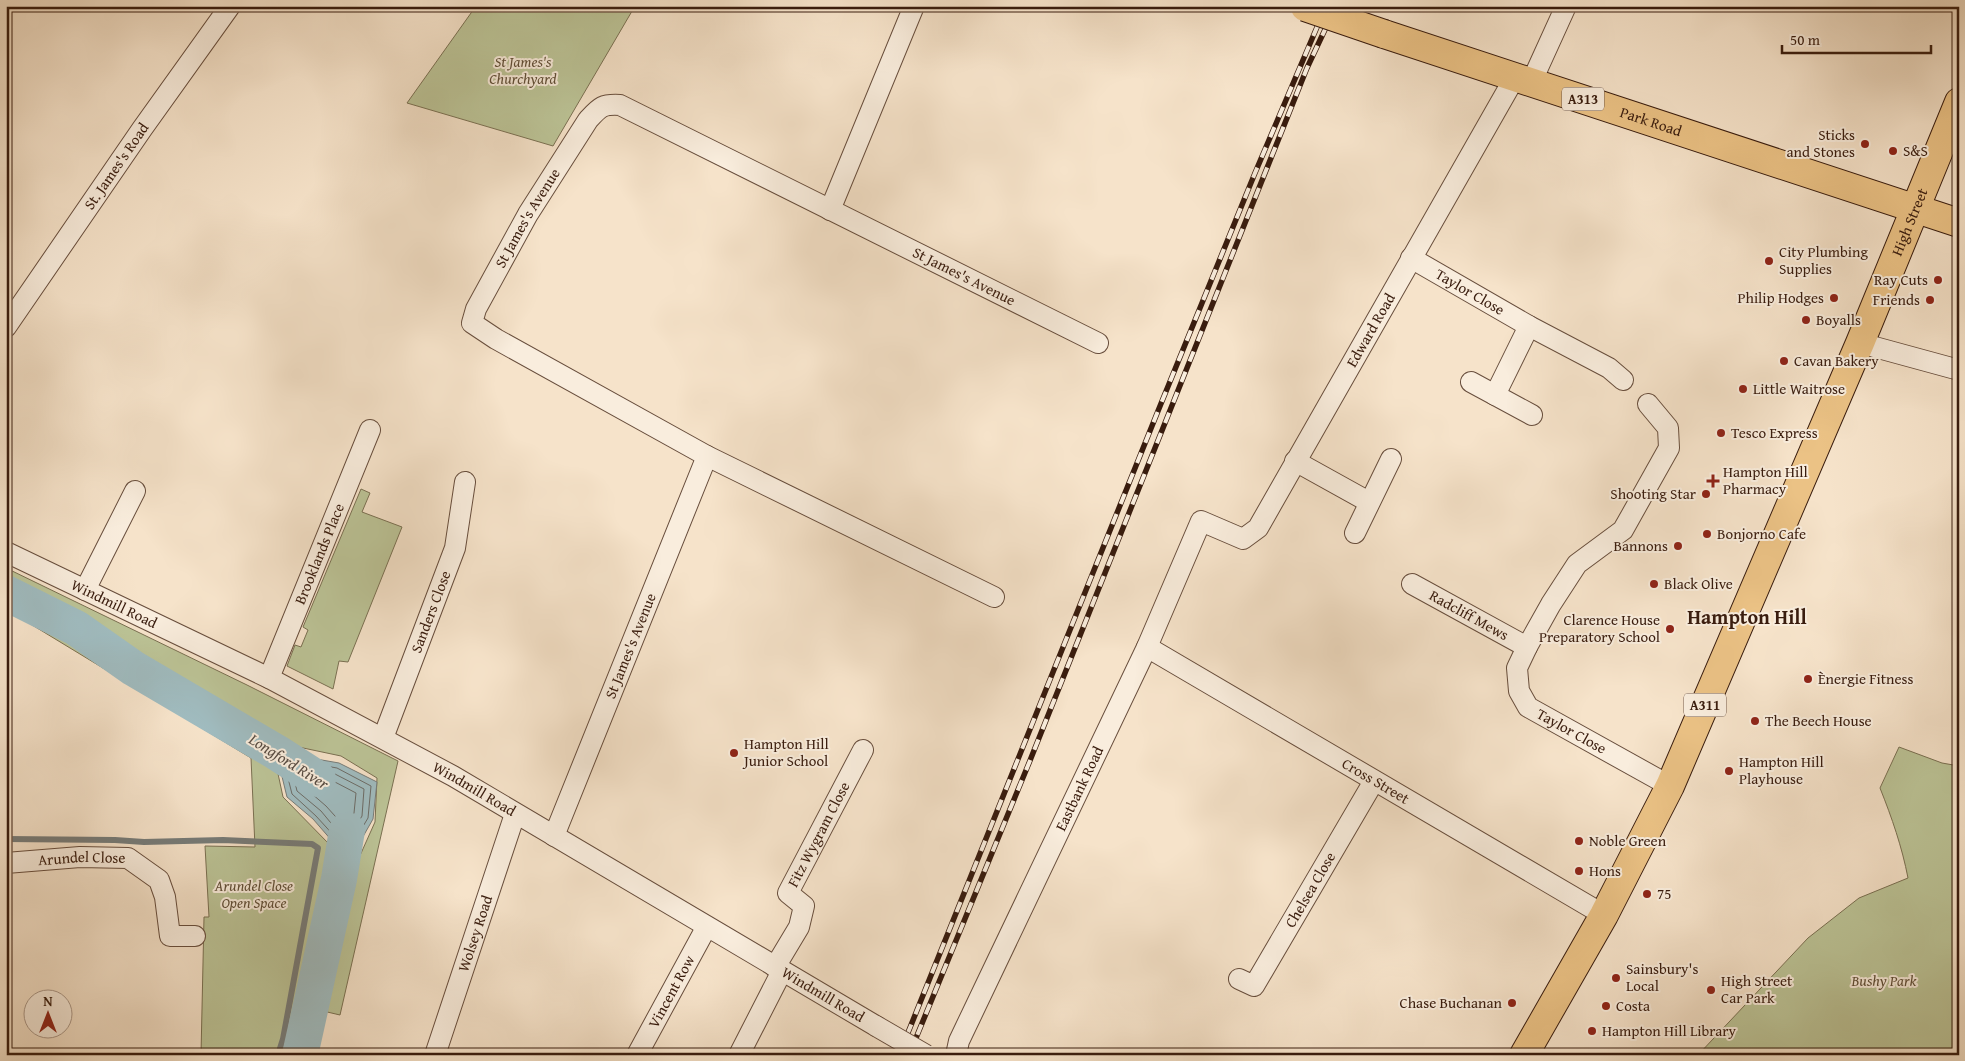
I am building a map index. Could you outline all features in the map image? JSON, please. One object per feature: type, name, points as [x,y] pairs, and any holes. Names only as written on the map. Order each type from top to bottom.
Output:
[{"type":"main road","name":"Park Road","points":[[1304,7],[1915,208]]},
{"type":"main road","name":"High Street","points":[[1860,343],[1959,102]]},
{"type":"main road","name":"A313","points":[[1915,208],[1959,223]]},
{"type":"main road","name":"A311","points":[[1524,1055],[1604,915],[1670,786],[1860,343]]},
{"type":"street","name":"St. James's Road","points":[[6,328],[142,128],[230,6]]},
{"type":"street","points":[[830,210],[914,6]]},
{"type":"street","name":"Edward Road","points":[[1201,521],[1243,539],[1258,528],[1411,258],[1523,80],[1566,6]]},
{"type":"street","name":"St James's Avenue","points":[[994,597],[707,456],[480,329],[472,323],[482,298],[528,214],[588,120],[598,109],[606,104],[620,105],[1098,343]]},
{"type":"street","name":"Taylor Close","points":[[1411,258],[1529,326],[1609,368],[1624,380]]},
{"type":"street","points":[[1495,395],[1529,326]]},
{"type":"street","points":[[1860,343],[1959,370]]},
{"type":"street","points":[[1471,382],[1532,416]]},
{"type":"street","name":"Taylor Close","points":[[1648,404],[1668,428],[1669,448],[1623,530],[1577,564],[1551,604],[1517,668],[1519,691],[1528,707],[1670,786]]},
{"type":"street","name":"Brooklands Place","points":[[269,678],[370,430]]},
{"type":"street","name":"St James's Avenue","points":[[554,836],[707,456]]},
{"type":"street","points":[[1355,533],[1391,460]]},
{"type":"street","points":[[1295,461],[1369,502]]},
{"type":"street","name":"Sanders Close","points":[[383,738],[455,548],[465,482]]},
{"type":"street","points":[[85,590],[135,491]]},
{"type":"street","name":"Eastbank Road","points":[[956,1055],[959,1041],[1147,647],[1201,521]]},
{"type":"street","name":"Windmill Road","points":[[6,552],[269,678],[383,738],[452,776],[706,928],[926,1055]]},
{"type":"street","name":"Radcliff Mews","points":[[1412,584],[1527,646]]},
{"type":"street","name":"Cross Street","points":[[1147,647],[1604,915]]},
{"type":"street","name":"Fitz Wygram Close","points":[[778,969],[799,926],[804,906],[788,892],[863,750]]},
{"type":"street","name":"Chelsea Close","points":[[1239,979],[1254,986],[1374,781]]},
{"type":"street","name":"Wolsey Road","points":[[435,1055],[515,814]]},
{"type":"street","name":"Arundel Close","points":[[6,863],[80,858],[128,858],[159,880],[165,897],[170,936],[195,936]]},
{"type":"street","name":"Vincent Row","points":[[637,1055],[706,928]]},
{"type":"street","points":[[739,1055],[778,969]]},
{"type":"green space","name":"St James's Churchyard","points":[[476,6],[635,6],[553,146],[407,103]]},
{"type":"green space","points":[[361,489],[370,493],[362,512],[402,527],[348,662],[339,661],[333,689],[287,666],[295,645],[301,647],[308,630],[303,627]]},
{"type":"green space","points":[[6,568],[398,761],[340,1015],[323,1011],[358,860],[375,822],[377,778],[341,756],[289,745],[77,619],[6,584]]},
{"type":"green space","name":"Arundel Close Open Space","points":[[6,597],[274,755],[283,797],[330,845],[343,881],[295,1050],[296,1055],[201,1055],[204,917],[209,917],[205,846],[255,847],[251,758],[19,617],[6,612]]},
{"type":"green space","name":"Bushy Park","points":[[1899,747],[1942,763],[1959,766],[1959,1055],[1698,1055],[1808,938],[1859,898],[1908,878],[1889,810],[1880,788]]},
{"type":"water","points":[[276,752],[339,763],[377,782],[373,819],[339,879],[333,842],[313,819],[287,797]]},
{"type":"waterway","name":"Longford River","points":[[6,593],[76,628],[133,668],[276,752],[318,779]]},
{"type":"waterway","name":"Longford River","points":[[300,1055],[339,879],[347,830]]},
{"type":"waterway","points":[[6,839],[144,842],[223,840],[312,844],[318,848],[283,1039],[278,1055]]},
{"type":"railway","points":[[899,1055],[1158,411],[1255,173],[1326,6]]},
{"type":"railway","points":[[909,1055],[1029,763],[1307,68],[1336,6]]},
{"type":"place","name":"Sticks and Stones","points":[[1865,144]]},
{"type":"place","name":"S&S","points":[[1893,151]]},
{"type":"place","name":"City Plumbing Supplies","points":[[1769,261]]},
{"type":"place","name":"Ray Cuts","points":[[1938,280]]},
{"type":"place","name":"Philip Hodges","points":[[1834,298]]},
{"type":"place","name":"Friends","points":[[1930,300]]},
{"type":"place","name":"Boyalls","points":[[1806,320]]},
{"type":"place","name":"Cavan Bakery","points":[[1784,361]]},
{"type":"place","name":"Little Waitrose","points":[[1743,389]]},
{"type":"place","name":"Tesco Express","points":[[1721,433]]},
{"type":"place","name":"Hampton Hill Pharmacy","points":[[1713,481]]},
{"type":"place","name":"Shooting Star","points":[[1706,494]]},
{"type":"place","name":"Bonjorno Cafe","points":[[1707,534]]},
{"type":"place","name":"Bannons","points":[[1678,546]]},
{"type":"place","name":"Black Olive","points":[[1654,584]]},
{"type":"place","name":"Clarence House Preparatory School","points":[[1670,629]]},
{"type":"place","name":"Ènergie Fitness","points":[[1808,679]]},
{"type":"place","name":"The Beech House","points":[[1755,721]]},
{"type":"place","name":"Hampton Hill Junior School","points":[[734,753]]},
{"type":"place","name":"Hampton Hill Playhouse","points":[[1729,771]]},
{"type":"place","name":"Noble Green","points":[[1579,841]]},
{"type":"place","name":"Hons","points":[[1579,871]]},
{"type":"place","name":"75","points":[[1647,894]]},
{"type":"place","name":"Sainsbury's Local","points":[[1616,978]]},
{"type":"place","name":"High Street Car Park","points":[[1711,990]]},
{"type":"place","name":"Chase Buchanan","points":[[1512,1003]]},
{"type":"place","name":"Costa","points":[[1606,1006]]},
{"type":"place","name":"Hampton Hill Library","points":[[1592,1031]]},
{"type":"district","name":"Hampton Hill","points":[[1747,617]]}]
